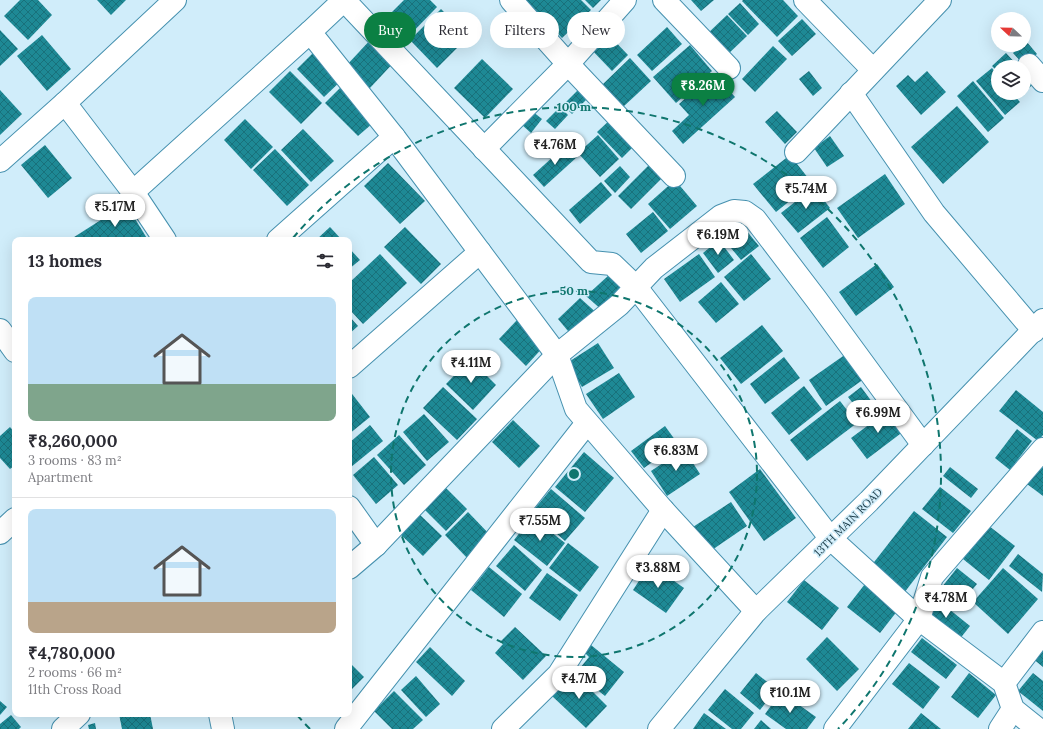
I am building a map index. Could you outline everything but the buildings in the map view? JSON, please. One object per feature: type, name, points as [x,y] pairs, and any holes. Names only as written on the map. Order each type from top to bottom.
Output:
[{"type":"street","points":[[0,161],[65,103],[175,0]]},
{"type":"street","points":[[133,192],[344,0],[591,262],[612,264],[636,287],[831,539],[919,619],[1004,683],[1013,709],[1038,729]]},
{"type":"street","points":[[511,0],[568,64],[674,176]]},
{"type":"street","points":[[484,149],[568,64],[626,0]]},
{"type":"street","points":[[664,0],[729,68]]},
{"type":"street","points":[[805,0],[873,70]]},
{"type":"street","points":[[796,152],[940,0]]},
{"type":"street","points":[[310,32],[394,137],[557,355],[576,409],[664,510],[756,611]]},
{"type":"street","points":[[851,93],[934,213],[1038,325]]},
{"type":"street","points":[[65,103],[133,192],[163,237]]},
{"type":"street","points":[[281,237],[394,137]]},
{"type":"street","points":[[352,565],[376,545],[557,355],[619,305],[654,268],[721,216],[734,211],[746,212],[755,219],[923,445]]},
{"type":"street","points":[[352,364],[480,252]]},
{"type":"street","name":"13TH MAIN ROAD","points":[[659,729],[756,611],[831,539],[1038,325]]},
{"type":"street","points":[[0,330],[12,347]]},
{"type":"street","points":[[346,729],[588,423]]},
{"type":"street","points":[[835,729],[919,619],[932,577],[1043,449]]},
{"type":"street","points":[[502,729],[559,674],[664,510]]},
{"type":"street","points":[[352,511],[376,545]]},
{"type":"street","points":[[0,533],[12,522]]},
{"type":"street","points":[[1004,683],[1043,632]]},
{"type":"street","points":[[1000,729],[1013,709]]},
{"type":"street","points":[[63,729],[76,717]]},
{"type":"street","points":[[221,717],[223,729]]}]
